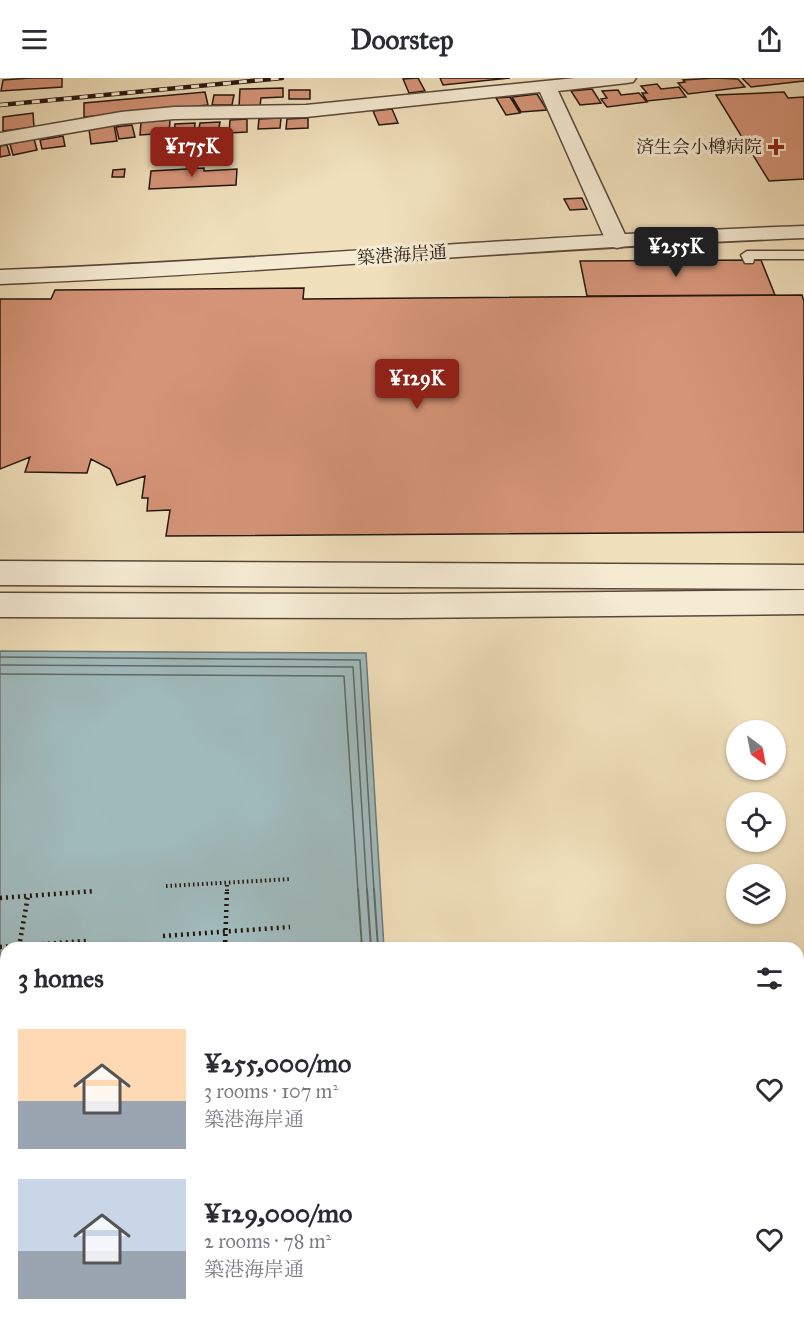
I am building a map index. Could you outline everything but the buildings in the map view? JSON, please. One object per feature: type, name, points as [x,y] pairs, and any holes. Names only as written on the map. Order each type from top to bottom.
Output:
[{"type":"street","points":[[0,139],[121,118],[306,111],[627,78]]},
{"type":"street","points":[[547,87],[615,234]]},
{"type":"street","name":"築港海岸通","points":[[0,277],[298,262],[615,234],[755,218],[804,218]]},
{"type":"street","name":"築港海岸通","points":[[0,262],[615,234],[804,232]]},
{"type":"street","points":[[0,573],[804,577]]},
{"type":"street","points":[[0,605],[386,606],[804,602]]},
{"type":"lane","points":[[749,260],[747,255],[804,255]]},
{"type":"path","points":[[166,886],[291,879]]},
{"type":"path","points":[[225,942],[227,884]]},
{"type":"path","points":[[0,898],[95,891]]},
{"type":"path","points":[[20,942],[28,896]]},
{"type":"path","points":[[163,936],[291,927]]},
{"type":"water","points":[[0,651],[366,653],[384,942],[0,942]]},
{"type":"railway","points":[[0,105],[282,78]]},
{"type":"place","name":"済生会小樽病院","points":[[776,147]]}]
